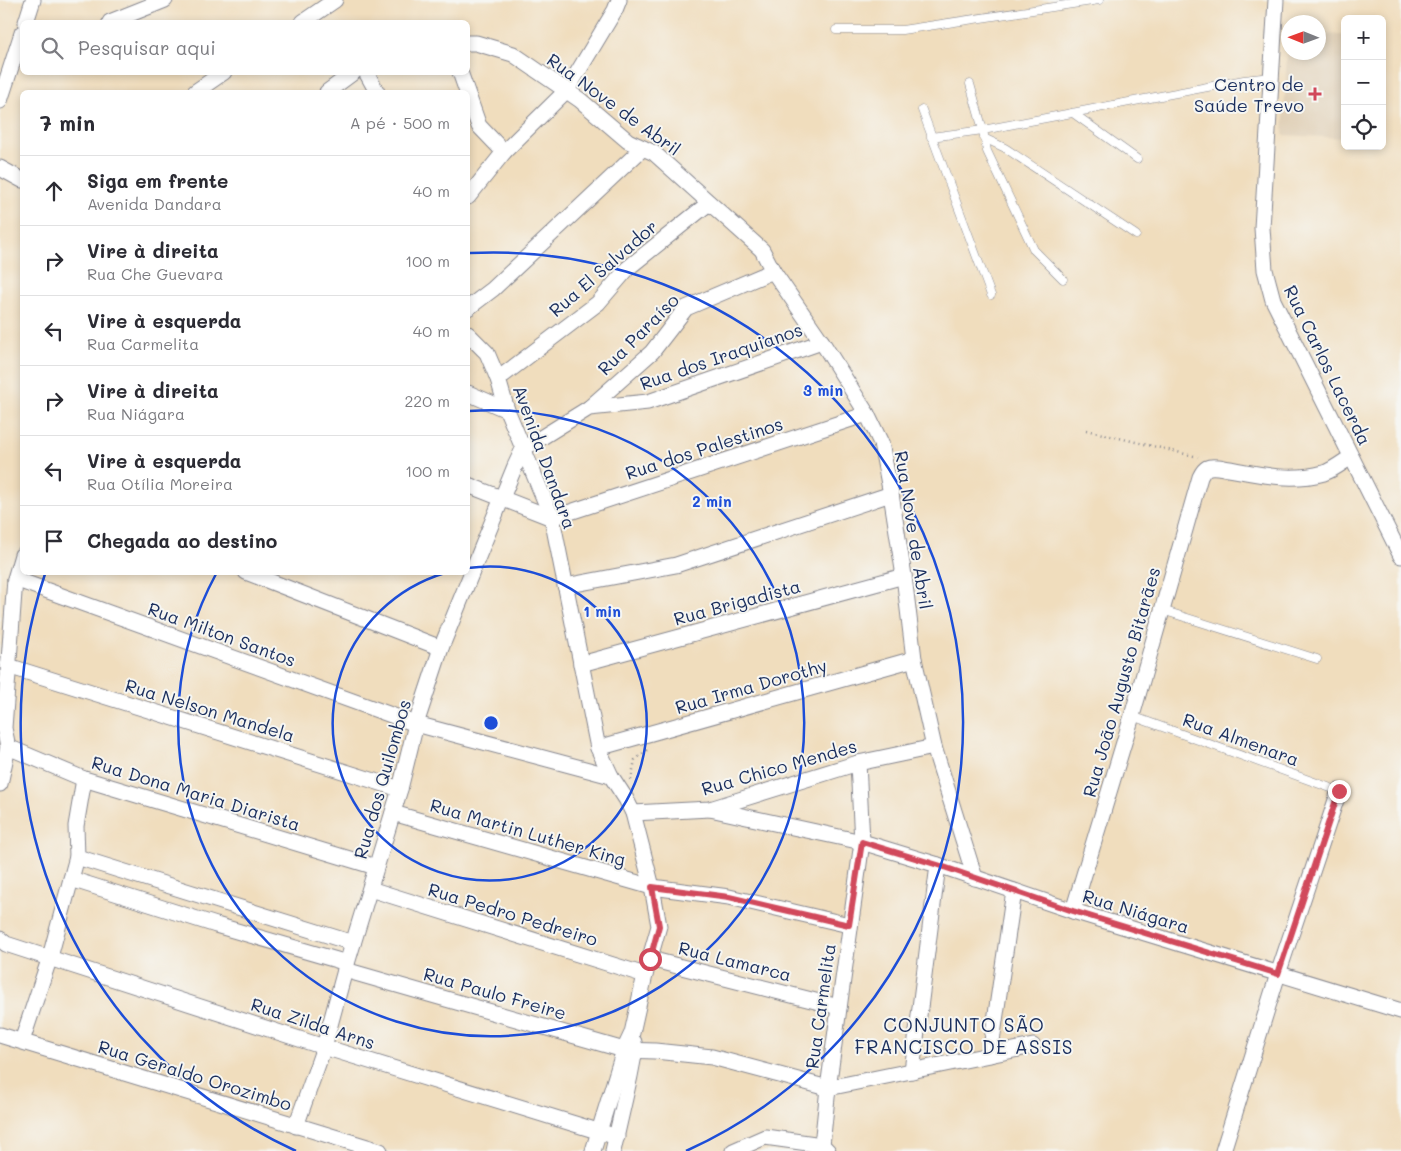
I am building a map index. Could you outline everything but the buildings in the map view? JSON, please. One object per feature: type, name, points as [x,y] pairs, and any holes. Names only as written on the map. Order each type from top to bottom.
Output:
[{"type":"street","points":[[27,20],[33,0]]},
{"type":"street","points":[[115,20],[165,0]]},
{"type":"street","points":[[306,20],[335,0]]},
{"type":"street","points":[[470,194],[504,152],[566,90],[615,10],[619,0]]},
{"type":"street","name":"Rua Carlos Lacerda","points":[[1276,0],[1262,228],[1266,270],[1273,300],[1401,556]]},
{"type":"street","points":[[0,101],[4,74],[20,43]]},
{"type":"street","name":"Rua Nove de Abril","points":[[470,43],[476,43],[512,54],[566,90],[628,141],[654,153],[762,250],[773,271],[822,342],[867,414],[881,443],[904,576],[914,659],[934,747],[974,878]]},
{"type":"street","points":[[198,90],[220,75]]},
{"type":"street","points":[[330,90],[350,75]]},
{"type":"street","points":[[368,75],[376,90]]},
{"type":"street","points":[[461,75],[466,90]]},
{"type":"street","points":[[470,100],[479,126],[504,152]]},
{"type":"street","points":[[470,306],[493,289],[643,148]]},
{"type":"street","points":[[0,168],[20,179]]},
{"type":"street","name":"Rua El Salvador","points":[[498,379],[598,303],[628,268],[708,203]]},
{"type":"street","name":"Rua Paraíso","points":[[589,408],[652,352],[686,308],[773,271]]},
{"type":"street","name":"Avenida Dandara","points":[[470,336],[487,353],[498,379],[506,410],[552,518],[598,748],[611,776],[630,806],[652,887],[659,926],[645,975],[632,1033],[615,1144]]},
{"type":"street","name":"Rua dos Iraquianos","points":[[523,449],[589,408],[648,402],[822,342]]},
{"type":"street","points":[[470,394],[506,410]]},
{"type":"street","name":"Rua dos Palestinos","points":[[552,518],[867,414]]},
{"type":"street","name":"Rua dos Quilombos","points":[[470,568],[523,449]]},
{"type":"street","points":[[1209,466],[1277,478],[1300,477],[1326,472],[1351,457]]},
{"type":"street","name":"Rua João Augusto Bitarães","points":[[1073,911],[1132,716],[1200,477],[1209,466]]},
{"type":"street","points":[[470,487],[552,518]]},
{"type":"street","points":[[565,586],[676,565],[891,494]]},
{"type":"street","points":[[0,784],[8,747],[4,728],[8,666],[15,579],[20,562]]},
{"type":"street","points":[[254,575],[442,648]]},
{"type":"street","name":"Rua dos Quilombos","points":[[296,1126],[324,1047],[346,967],[400,789],[416,724],[467,575]]},
{"type":"street","name":"Rua Brigadista","points":[[581,664],[904,576]]},
{"type":"street","name":"Rua Milton Santos","points":[[15,579],[416,724],[611,776]]},
{"type":"street","name":"Rua Irma Dorothy","points":[[598,748],[914,659]]},
{"type":"street","name":"Rua Nelson Mandela","points":[[8,666],[400,789]]},
{"type":"street","name":"Rua Dona Maria Diarista","points":[[8,747],[84,778],[376,867]]},
{"type":"street","name":"Rua Chico Mendes","points":[[630,806],[710,809],[858,763],[934,747]]},
{"type":"street","name":"Rua Carmelita","points":[[825,1148],[828,1088],[849,925],[862,842],[858,763]]},
{"type":"street","points":[[22,1041],[50,958],[77,857],[76,826],[84,778]]},
{"type":"street","points":[[1223,1151],[1278,974],[1339,791]]},
{"type":"street","name":"Rua Niágara","points":[[710,809],[862,842],[938,865],[1073,911],[1401,1011]]},
{"type":"street","name":"Rua Martin Luther King","points":[[393,813],[652,887],[729,897],[849,925]]},
{"type":"street","points":[[77,857],[354,944]]},
{"type":"street","points":[[912,1071],[938,865]]},
{"type":"street","name":"Rua Paulo Freire","points":[[71,879],[346,967],[629,1050],[712,1058],[828,1088]]},
{"type":"street","name":"Rua Pedro Pedreiro","points":[[370,889],[645,975]]},
{"type":"street","points":[[990,1054],[1014,891]]},
{"type":"street","points":[[216,925],[224,902]]},
{"type":"street","name":"Rua Zilda Arns","points":[[0,939],[6,944],[324,1047],[599,1132],[615,1144]]},
{"type":"street","name":"Rua Lamarca","points":[[650,959],[839,1007]]},
{"type":"street","name":"Rua Geraldo Orozimbo","points":[[0,1035],[380,1151]]},
{"type":"street","points":[[828,1088],[1033,1046]]},
{"type":"street","name":"Avenida Dandara","points":[[593,1151],[629,1050]]},
{"type":"street","points":[[733,1151],[765,1137],[825,1148]]},
{"type":"lane","points":[[836,30],[902,30],[1099,0]]},
{"type":"lane","points":[[931,137],[984,134],[1073,113],[1244,80],[1272,77]]},
{"type":"lane","points":[[970,84],[987,151],[1034,250],[1063,279]]},
{"type":"lane","points":[[922,110],[991,295]]},
{"type":"lane","points":[[1073,113],[1137,159]]},
{"type":"lane","points":[[984,134],[1136,235]]},
{"type":"lane","points":[[1162,610],[1317,659]]},
{"type":"lane","name":"Rua Almenara","points":[[1132,716],[1339,791]]},
{"type":"path","points":[[1086,430],[1197,456],[1209,466]]},
{"type":"path","points":[[630,806],[635,760],[650,748]]},
{"type":"shaded area","name":"Centro de Saúde Trevo","points":[[1326,34],[1341,35],[1341,138],[1283,135],[1287,60],[1326,60]]},
{"type":"place","name":"Centro de Saúde Trevo","points":[[1315,94]]},
{"type":"district","name":"CONJUNTO SÃO FRANCISCO DE ASSIS","points":[[964,1035]]},
{"type":"route","points":[[650,959],[659,926],[652,887],[729,897],[849,925],[862,842],[938,865],[1073,911],[1278,974],[1339,791]]}]
